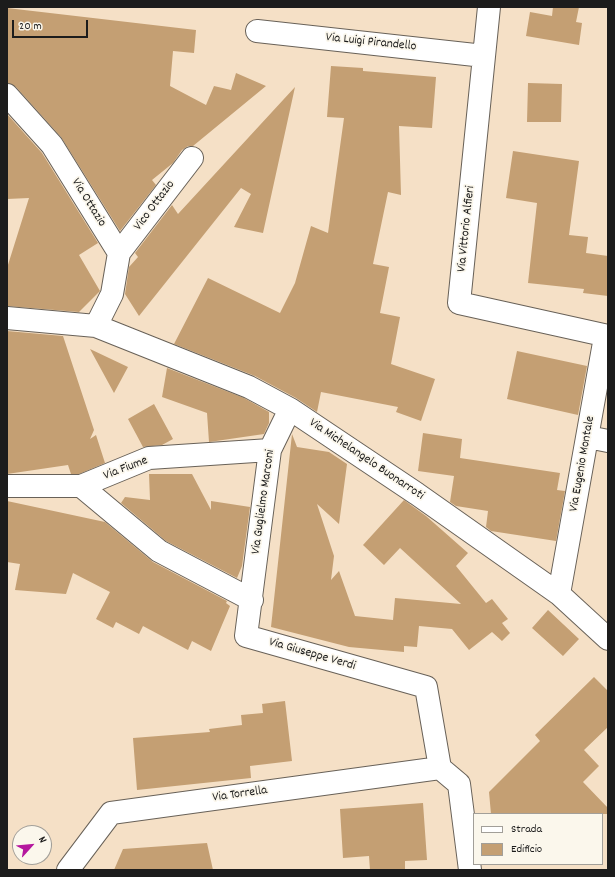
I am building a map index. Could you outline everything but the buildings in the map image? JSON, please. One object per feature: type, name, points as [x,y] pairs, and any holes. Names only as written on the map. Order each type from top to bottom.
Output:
[{"type":"street","name":"Via Vittorio Alfieri","points":[[489,7],[459,302],[607,336]]},
{"type":"street","name":"Via Luigi Pirandello","points":[[257,31],[484,56]]},
{"type":"street","name":"Via Ottazio","points":[[7,94],[52,145],[119,253]]},
{"type":"street","name":"Vico Ottazio","points":[[119,253],[192,158]]},
{"type":"street","points":[[96,326],[112,294],[119,253]]},
{"type":"street","name":"Via Michelangelo Buonarroti","points":[[7,318],[96,326],[249,387],[290,409],[417,494],[559,594],[608,639]]},
{"type":"street","name":"Via Eugenio Montale","points":[[559,594],[598,439],[607,336]]},
{"type":"street","name":"Via Guglielmo Marconi","points":[[252,600],[270,450],[290,409]]},
{"type":"street","name":"Via Fiume","points":[[7,486],[81,486],[149,458],[270,450]]},
{"type":"street","points":[[81,486],[159,551],[252,600]]},
{"type":"street","name":"Via Giuseppe Verdi","points":[[252,600],[246,636],[426,687],[440,768]]},
{"type":"street","points":[[440,768],[459,784],[470,870]]},
{"type":"street","name":"Via Torrella","points":[[68,870],[111,813],[440,768]]}]
